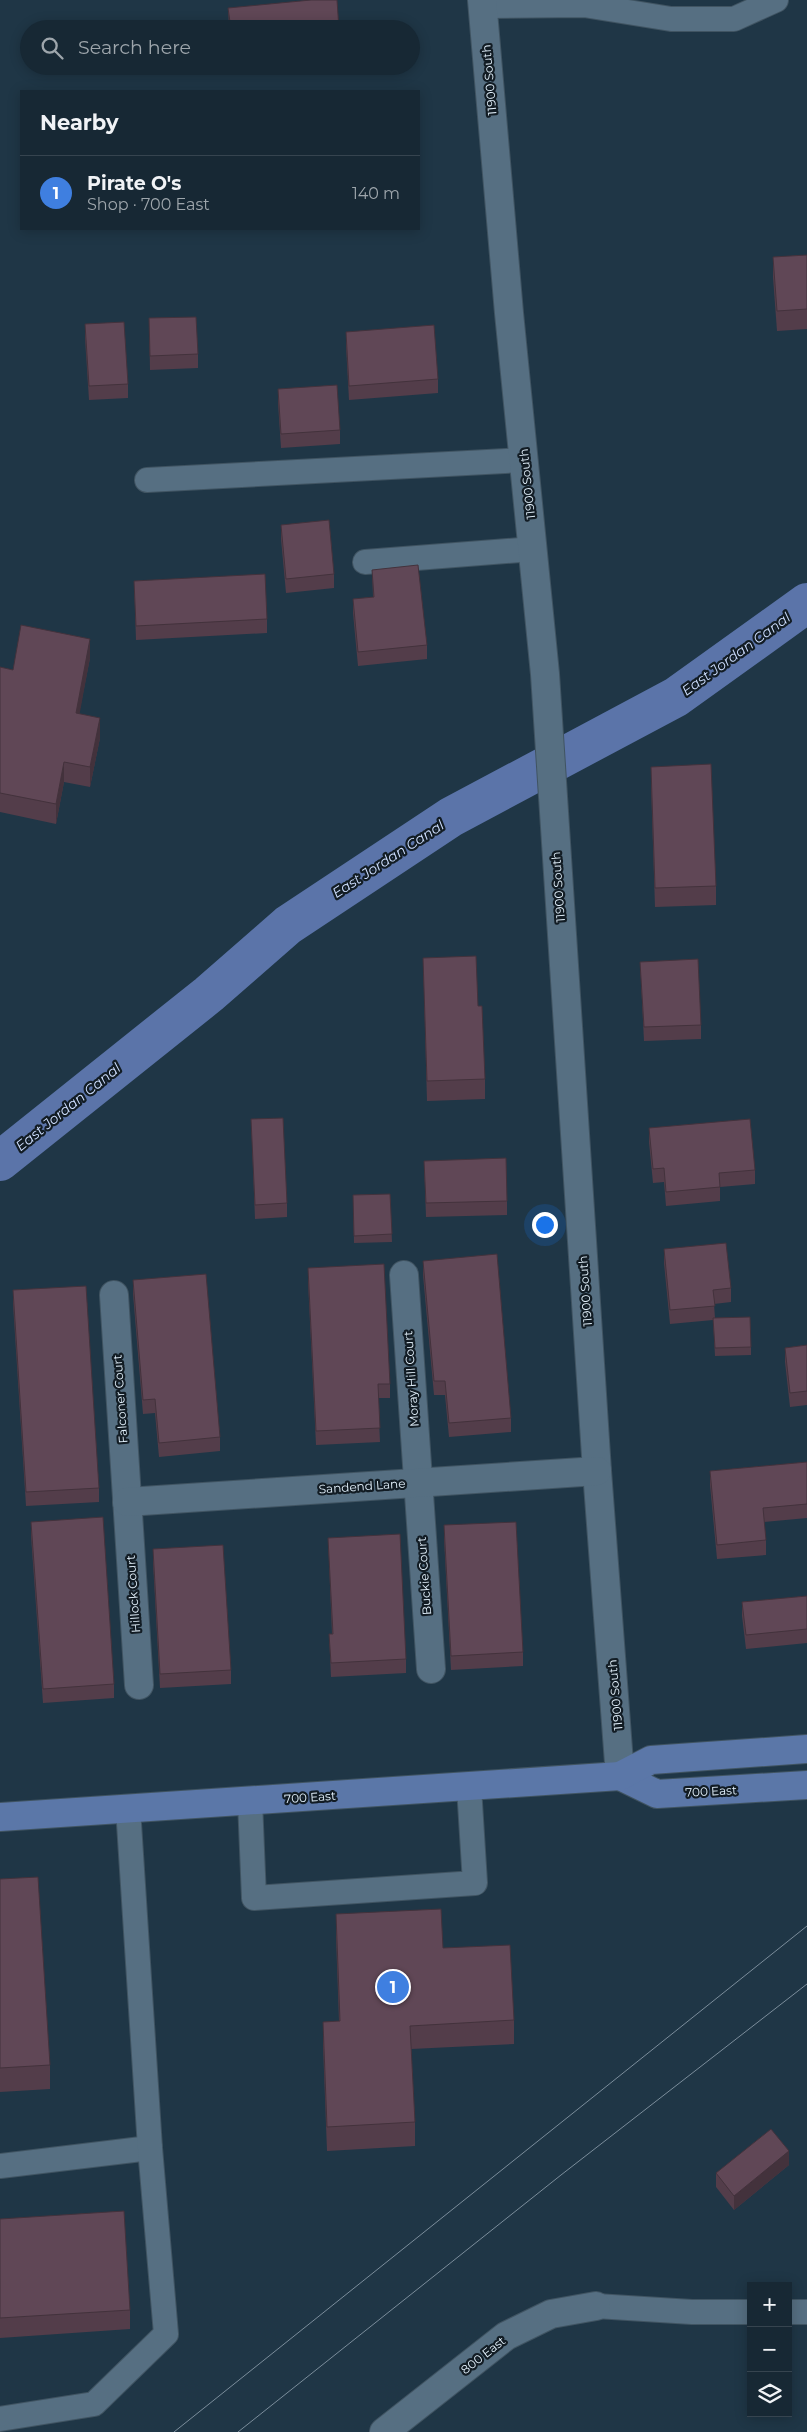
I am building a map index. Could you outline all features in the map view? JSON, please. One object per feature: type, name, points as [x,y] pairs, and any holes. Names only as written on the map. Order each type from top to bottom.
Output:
[{"type":"main road","name":"700 East","points":[[0,1817],[620,1776],[651,1760],[807,1749]]},
{"type":"main road","name":"700 East","points":[[620,1776],[657,1794],[807,1785]]},
{"type":"street","name":"11900 South","points":[[483,3],[509,312],[545,674],[597,1471],[620,1776]]},
{"type":"street","name":"Moray Hill Court","points":[[404,1275],[418,1483]]},
{"type":"street","name":"Falconer Court","points":[[114,1295],[127,1502]]},
{"type":"street","name":"Sandend Lane","points":[[127,1502],[597,1471]]},
{"type":"street","name":"Buckie Court","points":[[418,1483],[430,1669]]},
{"type":"street","name":"Hillock Court","points":[[127,1502],[139,1685]]},
{"type":"street","name":"800 East","points":[[384,2432],[506,2336],[551,2314],[596,2306]]},
{"type":"lane","points":[[483,3],[584,6],[671,19],[734,19],[776,0]]},
{"type":"lane","points":[[147,480],[524,460]]},
{"type":"lane","points":[[365,562],[533,549]]},
{"type":"lane","points":[[250,1801],[254,1898],[475,1884],[469,1787]]},
{"type":"lane","points":[[0,2419],[94,2404],[166,2334],[150,2148],[128,1808]]},
{"type":"lane","points":[[0,2166],[150,2148]]},
{"type":"lane","points":[[596,2306],[692,2312],[747,2312]]},
{"type":"lane","points":[[792,2312],[807,2312]]},
{"type":"building","points":[[311,0],[337,0],[338,20],[230,20],[228,8]]},
{"type":"building","points":[[807,255],[807,309],[777,311],[773,257]]},
{"type":"building","points":[[196,317],[198,354],[150,356],[149,318]]},
{"type":"building","points":[[124,322],[128,384],[89,386],[85,324]]},
{"type":"building","points":[[434,325],[438,379],[349,386],[346,332]]},
{"type":"building","points":[[337,385],[340,430],[281,434],[278,389]]},
{"type":"building","points":[[329,520],[334,574],[286,579],[281,525]]},
{"type":"building","points":[[418,565],[427,645],[358,652],[353,599],[374,597],[372,570]]},
{"type":"building","points":[[265,574],[267,619],[136,626],[134,581]]},
{"type":"building","points":[[21,625],[90,639],[76,713],[100,718],[90,767],[64,762],[56,804],[0,793],[0,667],[13,670]]},
{"type":"building","points":[[711,764],[716,886],[655,888],[651,767]]},
{"type":"building","points":[[476,956],[478,1006],[482,1006],[485,1079],[427,1081],[423,958]]},
{"type":"building","points":[[698,959],[701,1025],[644,1027],[640,962]]},
{"type":"building","points":[[283,1118],[287,1203],[255,1205],[251,1119]]},
{"type":"building","points":[[750,1119],[755,1170],[719,1173],[720,1187],[666,1192],[664,1168],[653,1169],[649,1128]]},
{"type":"building","points":[[506,1158],[507,1201],[426,1203],[424,1161]]},
{"type":"building","points":[[390,1194],[392,1234],[354,1236],[353,1195]]},
{"type":"building","points":[[726,1243],[731,1288],[713,1290],[715,1306],[670,1310],[664,1249]]},
{"type":"building","points":[[497,1254],[511,1418],[449,1423],[445,1381],[434,1381],[423,1261]]},
{"type":"building","points":[[384,1264],[390,1384],[378,1384],[380,1428],[316,1431],[308,1268]]},
{"type":"building","points":[[206,1274],[220,1437],[159,1443],[155,1399],[143,1400],[133,1280]]},
{"type":"building","points":[[86,1286],[99,1488],[26,1492],[13,1290]]},
{"type":"building","points":[[750,1317],[751,1347],[715,1348],[713,1318]]},
{"type":"building","points":[[807,1345],[807,1391],[790,1393],[785,1348]]},
{"type":"building","points":[[807,1462],[807,1504],[763,1508],[766,1540],[717,1545],[710,1471]]},
{"type":"building","points":[[103,1517],[114,1684],[43,1689],[31,1522]]},
{"type":"building","points":[[516,1522],[523,1652],[451,1656],[444,1525]]},
{"type":"building","points":[[400,1534],[406,1659],[331,1663],[329,1634],[333,1634],[328,1538]]},
{"type":"building","points":[[223,1545],[231,1670],[160,1674],[153,1549]]},
{"type":"building","points":[[807,1596],[807,1629],[746,1635],[742,1602]]},
{"type":"building","points":[[38,1877],[50,2065],[0,2068],[0,1879]]},
{"type":"building","points":[[441,1909],[443,1948],[510,1945],[514,2020],[410,2026],[415,2122],[327,2127],[323,2022],[340,2021],[336,1914]]},
{"type":"building","points":[[771,2129],[789,2151],[734,2196],[716,2173]]},
{"type":"building","points":[[124,2211],[130,2310],[0,2318],[0,2219]]},
{"type":"waterway","name":"East Jordan Canal","points":[[0,1161],[209,994],[288,925],[451,817],[676,697],[807,603]]},
{"type":"tram line","points":[[174,2432],[807,1926]]},
{"type":"tram line","points":[[238,2432],[561,2175],[807,1984]]},
{"type":"place","name":"Pirate O's","points":[[393,1987]]}]
